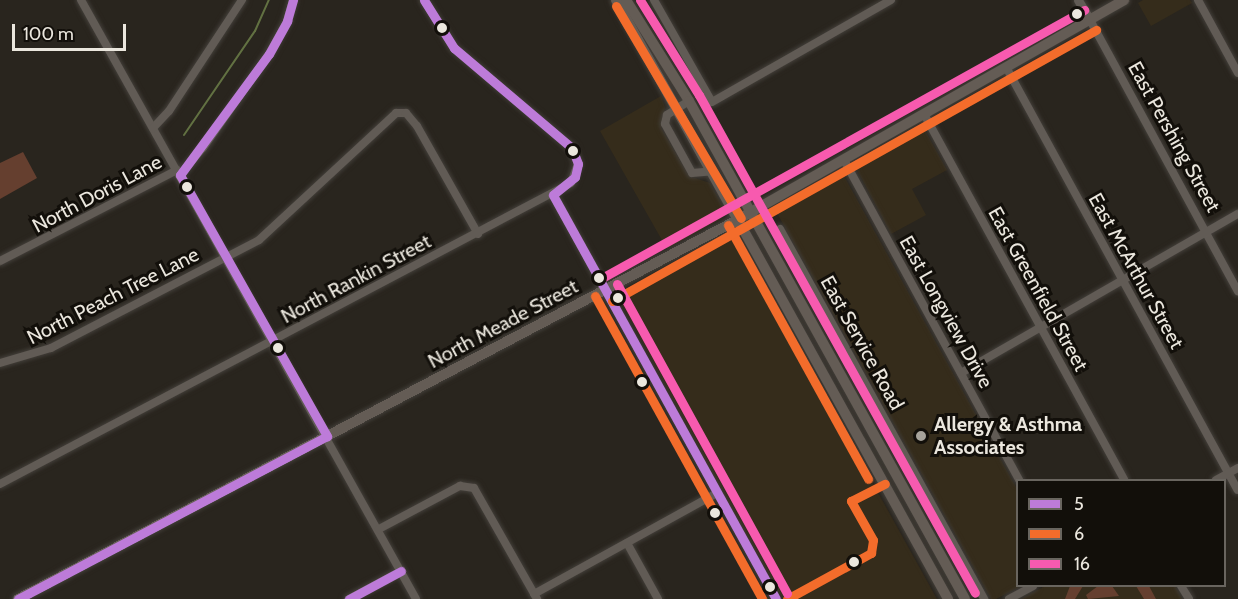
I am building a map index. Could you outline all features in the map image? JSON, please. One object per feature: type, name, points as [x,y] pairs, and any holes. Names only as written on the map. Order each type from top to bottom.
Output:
[{"type":"main road","points":[[616,0],[740,219],[948,599]]},
{"type":"main road","points":[[627,0],[689,101],[965,599]]},
{"type":"main road","name":"North Meade Street","points":[[18,599],[740,219],[1124,0]]},
{"type":"street","points":[[81,0],[327,436],[416,599]]},
{"type":"street","points":[[153,128],[176,101],[242,0]]},
{"type":"street","points":[[178,172],[203,148],[269,54],[287,21],[293,0]]},
{"type":"street","name":"North Rankin Street","points":[[0,484],[553,195],[571,183],[578,164],[572,148],[454,48],[424,0]]},
{"type":"street","points":[[656,0],[712,102],[891,0]]},
{"type":"street","name":"East Pershing Street","points":[[1078,0],[1238,291]]},
{"type":"street","points":[[1198,0],[1238,73]]},
{"type":"street","name":"East McArthur Street","points":[[1006,67],[1238,490]]},
{"type":"street","points":[[689,101],[667,115],[665,124],[690,171],[698,175],[713,171]]},
{"type":"street","name":"North Peach Tree Lane","points":[[0,363],[28,358],[51,348],[225,258],[273,230],[381,125],[401,112],[417,126],[478,234]]},
{"type":"street","name":"East Greenfield Street","points":[[924,114],[1123,479]]},
{"type":"street","name":"East Longview Drive","points":[[844,160],[1018,479]]},
{"type":"street","name":"North Doris Lane","points":[[0,261],[178,172]]},
{"type":"street","points":[[553,195],[776,599]]},
{"type":"street","points":[[961,373],[1238,214]]},
{"type":"street","name":"East Service Road","points":[[780,229],[984,599]]},
{"type":"street","points":[[1218,479],[1238,468]]},
{"type":"street","points":[[379,529],[460,486],[471,486],[480,494],[536,596],[717,493]]},
{"type":"street","points":[[627,543],[657,599]]},
{"type":"street","points":[[349,599],[401,571]]},
{"type":"street","points":[[1010,599],[1031,587]]},
{"type":"shaded area","points":[[1143,0],[1190,0],[1192,3],[1151,26],[1138,3]]},
{"type":"shaded area","points":[[661,96],[665,107],[661,128],[689,176],[710,183],[724,209],[721,219],[667,249],[600,131]]},
{"type":"shaded area","points":[[923,127],[947,170],[912,189],[926,215],[891,234],[855,166]]},
{"type":"shaded area","points":[[23,152],[37,178],[0,199],[0,163]]},
{"type":"shaded area","points":[[844,176],[1016,487],[1016,587],[1019,587],[996,599],[991,599],[777,213]]},
{"type":"shaded area","points":[[734,233],[937,599],[783,599],[729,504],[618,297]]},
{"type":"shaded area","points":[[1043,587],[1176,587],[1182,599],[1021,599]]},
{"type":"shaded area","points":[[1070,587],[1082,587],[1075,599],[1065,599]]},
{"type":"shaded area","points":[[1097,587],[1113,587],[1119,596],[1088,599],[1086,595]]},
{"type":"shaded area","points":[[1137,587],[1150,587],[1156,599],[1144,599]]},
{"type":"waterway","points":[[184,135],[255,31],[269,0]]},
{"type":"transit line","name":"5","points":[[180,175],[269,54],[287,21],[293,0]]},
{"type":"transit line","name":"5","points":[[424,0],[454,48],[572,148],[578,164],[575,177],[553,195]]},
{"type":"transit line","name":"16","points":[[640,0],[699,95],[975,593]]},
{"type":"transit line","name":"6","points":[[616,6],[741,218]]},
{"type":"transit line","name":"16","points":[[600,279],[1084,10]]},
{"type":"transit line","name":"6","points":[[612,301],[1096,30]]},
{"type":"transit line","name":"5","points":[[180,175],[327,436]]},
{"type":"transit line","name":"5","points":[[553,195],[776,599]]},
{"type":"transit line","name":"6","points":[[728,225],[868,479]]},
{"type":"transit line","name":"16","points":[[617,284],[787,593]]},
{"type":"transit line","name":"6","points":[[595,296],[762,599]]},
{"type":"transit line","name":"5","points":[[18,599],[327,436]]},
{"type":"transit line","name":"6","points":[[787,599],[871,553],[873,540],[851,501],[885,484]]},
{"type":"transit line","name":"5","points":[[349,599],[401,571]]},
{"type":"place","name":"Allergy & Asthma Associates","points":[[921,436]]}]
